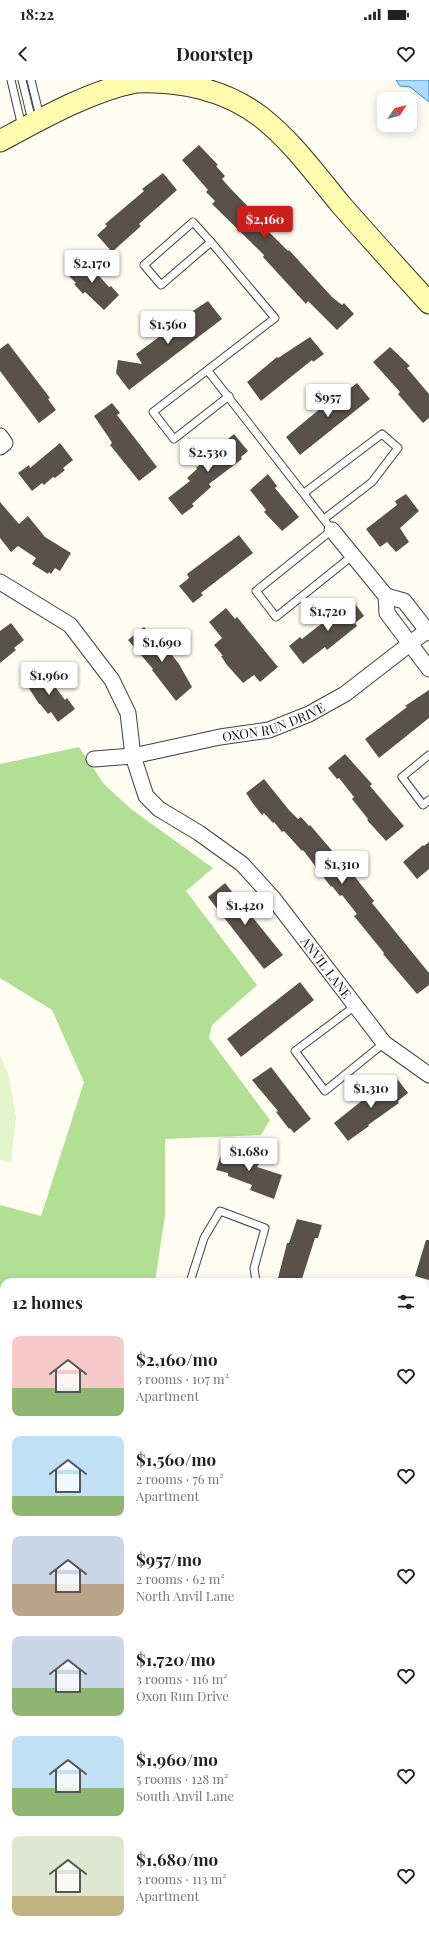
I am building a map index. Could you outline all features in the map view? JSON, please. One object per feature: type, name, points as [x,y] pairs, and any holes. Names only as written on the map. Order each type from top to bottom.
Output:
[{"type":"street","points":[[0,141],[32,124],[119,86],[138,82],[180,82],[199,85],[220,93],[261,117],[288,144],[429,303]]},
{"type":"street","points":[[0,436],[6,443],[0,447]]},
{"type":"street","points":[[328,525],[386,596],[404,601],[428,631]]},
{"type":"street","name":"ANVIL LANE","points":[[0,582],[70,625],[112,680],[128,713],[133,756],[146,796],[159,809],[199,833],[242,864],[274,898],[384,1043],[429,1075]]},
{"type":"street","points":[[386,596],[387,613],[429,669]]},
{"type":"street","name":"OXON RUN DRIVE","points":[[94,759],[133,756],[220,737],[269,730],[309,714],[345,694],[428,631]]},
{"type":"lane","points":[[11,80],[32,124]]},
{"type":"lane","points":[[22,80],[32,124]]},
{"type":"lane","points":[[31,80],[32,124]]},
{"type":"lane","points":[[211,242],[161,284],[144,265],[193,222],[211,242],[275,318],[153,412],[174,439],[229,396]]},
{"type":"lane","points":[[208,371],[328,525]]},
{"type":"lane","points":[[304,493],[382,434],[398,448],[372,482],[328,525],[256,591],[276,617],[352,556]]},
{"type":"lane","points":[[429,755],[402,777],[423,805],[429,800]]},
{"type":"lane","points":[[355,1006],[296,1051],[325,1091],[384,1043]]},
{"type":"lane","points":[[191,1278],[204,1238],[220,1211],[265,1228],[254,1268],[255,1278]]},
{"type":"green space","points":[[79,747],[104,784],[131,809],[213,868],[186,891],[257,985],[212,1025],[209,1038],[270,1120],[261,1135],[165,1139],[165,1215],[156,1278],[0,1278],[0,1205],[41,1216],[84,1082],[52,1010],[0,978],[0,764]]},
{"type":"green space","points":[[0,1055],[9,1076],[16,1117],[11,1163],[0,1160]]},
{"type":"water","points":[[396,80],[429,80],[429,102],[410,87],[400,86]]},
{"type":"building","points":[[199,145],[218,165],[216,166],[225,176],[222,179],[266,225],[264,227],[288,251],[289,250],[332,297],[342,305],[344,303],[354,314],[337,330],[308,301],[306,304],[263,257],[264,255],[212,204],[215,201],[206,192],[208,190],[182,160]]},
{"type":"building","points":[[163,173],[177,190],[139,224],[141,226],[112,252],[97,235],[107,226],[105,224],[144,191],[142,189]]},
{"type":"building","points":[[83,258],[109,287],[111,286],[119,295],[104,310],[85,292],[83,294],[74,284],[76,283],[67,274]]},
{"type":"building","points":[[208,301],[222,319],[129,390],[116,373],[118,360],[142,364],[136,354],[167,331],[165,330]]},
{"type":"building","points":[[310,337],[324,354],[313,362],[312,360],[261,401],[247,382],[277,357],[278,358]]},
{"type":"building","points":[[8,343],[50,398],[48,399],[56,410],[39,423],[0,371],[0,349]]},
{"type":"building","points":[[390,347],[410,366],[407,368],[429,394],[429,418],[423,423],[398,394],[400,392],[373,362]]},
{"type":"building","points":[[357,383],[370,399],[300,455],[286,437],[345,388],[347,391]]},
{"type":"building","points":[[112,403],[120,413],[117,415],[157,467],[139,481],[110,445],[112,443],[94,416]]},
{"type":"building","points":[[234,434],[248,451],[241,457],[242,459],[209,484],[211,487],[192,504],[194,506],[182,515],[168,498],[190,481],[187,478],[206,460],[204,458]]},
{"type":"building","points":[[60,443],[73,460],[63,468],[65,470],[55,478],[53,477],[44,485],[42,483],[32,491],[18,473],[29,465],[30,468]]},
{"type":"building","points":[[268,474],[277,486],[275,488],[299,517],[282,531],[264,512],[266,510],[250,490]]},
{"type":"building","points":[[406,494],[419,511],[400,528],[409,542],[396,552],[387,542],[380,547],[366,529],[397,505],[395,501]]},
{"type":"building","points":[[0,502],[19,524],[28,516],[45,537],[71,553],[60,571],[55,568],[51,574],[49,572],[48,574],[32,564],[36,558],[18,546],[11,552],[0,538]]},
{"type":"building","points":[[239,535],[253,553],[201,593],[203,595],[193,603],[179,586],[189,578],[187,574]]},
{"type":"building","points":[[351,598],[364,616],[355,623],[357,626],[327,650],[325,647],[303,664],[289,646],[300,637],[302,639],[342,608],[341,606]]},
{"type":"building","points":[[226,608],[235,619],[237,617],[278,667],[260,682],[254,675],[243,683],[227,665],[221,656],[223,656],[214,645],[222,638],[209,622]]},
{"type":"building","points":[[11,623],[24,640],[14,648],[16,650],[0,663],[0,631]]},
{"type":"building","points":[[144,627],[162,646],[164,645],[179,664],[192,687],[176,701],[152,670],[153,669],[128,640]]},
{"type":"building","points":[[42,669],[65,700],[67,698],[75,709],[58,722],[51,712],[48,714],[39,704],[25,682]]},
{"type":"building","points":[[429,690],[429,718],[379,758],[365,739],[407,707],[405,706]]},
{"type":"building","points":[[345,754],[372,784],[370,786],[404,826],[386,841],[367,820],[368,819],[352,799],[354,797],[339,778],[337,779],[328,768]]},
{"type":"building","points":[[264,779],[289,810],[298,819],[301,817],[309,826],[310,825],[341,861],[350,863],[355,877],[374,901],[372,903],[429,973],[429,985],[417,994],[383,954],[384,953],[354,916],[357,914],[342,895],[340,896],[332,886],[331,887],[303,850],[302,851],[284,831],[282,832],[264,813],[262,815],[246,793]]},
{"type":"building","points":[[429,842],[429,869],[417,879],[403,862],[423,845],[424,846]]},
{"type":"building","points":[[225,883],[283,955],[264,969],[208,897]]},
{"type":"building","points":[[300,982],[314,1000],[241,1057],[227,1039]]},
{"type":"building","points":[[271,1067],[311,1119],[294,1133],[290,1128],[289,1129],[276,1112],[278,1111],[252,1080]]},
{"type":"building","points":[[395,1076],[408,1093],[398,1101],[399,1103],[348,1141],[334,1123],[364,1099],[365,1101],[385,1086],[384,1084]]},
{"type":"building","points":[[224,1145],[248,1155],[246,1160],[259,1164],[257,1167],[282,1175],[274,1199],[250,1190],[252,1185],[228,1176],[228,1173],[216,1170]]},
{"type":"building","points":[[297,1219],[322,1225],[318,1238],[315,1238],[302,1278],[278,1278],[287,1243],[289,1243]]},
{"type":"building","points":[[426,1240],[429,1240],[429,1278],[415,1276]]}]
